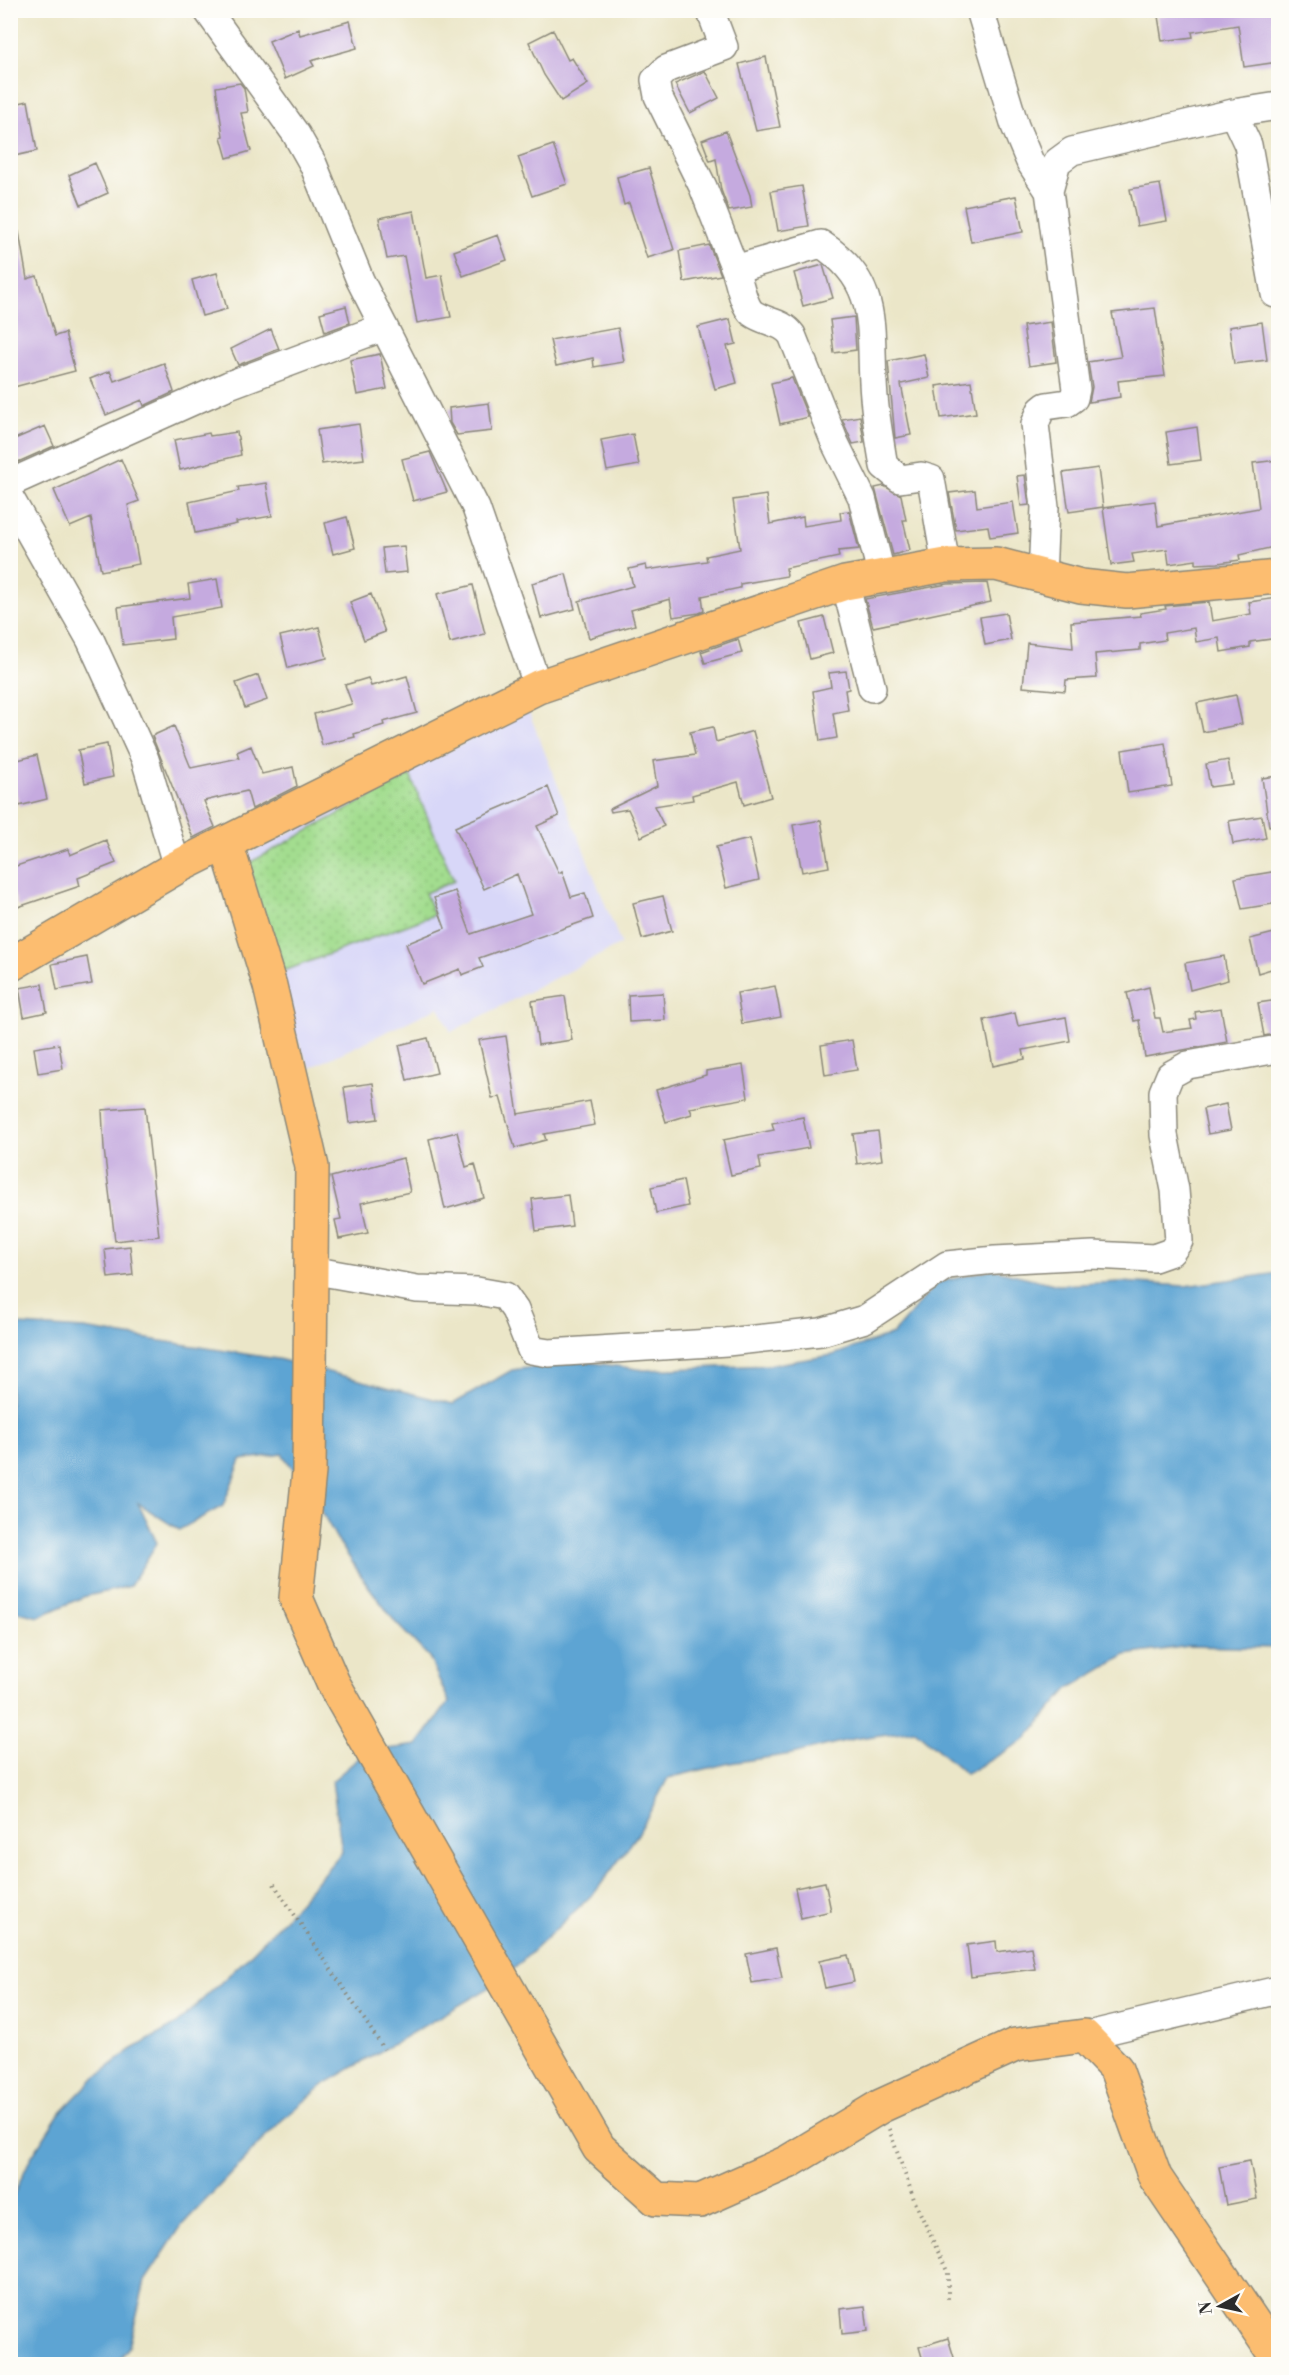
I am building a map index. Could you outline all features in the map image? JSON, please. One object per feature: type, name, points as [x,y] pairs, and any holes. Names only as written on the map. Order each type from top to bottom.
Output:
[{"type":"main road","points":[[10,965],[177,867],[538,687],[845,583],[946,565],[1006,565],[1042,577],[1081,586],[1127,591],[1278,577]]},
{"type":"main road","points":[[226,843],[270,986],[312,1167],[309,1472],[296,1598],[333,1683],[346,1707],[599,2148],[656,2199],[700,2201],[788,2163],[881,2106],[1015,2044],[1084,2036],[1116,2069],[1155,2177],[1278,2359]]},
{"type":"street","points":[[207,10],[296,134],[313,164],[360,280],[476,508],[538,687]]},
{"type":"street","points":[[710,10],[724,47],[666,69],[655,80],[658,96],[703,187],[750,311],[766,321],[786,326],[792,335],[834,443],[862,498],[882,577]]},
{"type":"street","points":[[980,10],[1015,126],[1030,162],[1050,191]]},
{"type":"street","points":[[1042,577],[1045,507],[1035,424],[1041,410],[1046,406],[1067,403],[1074,398],[1076,390],[1050,191],[1057,162],[1072,151],[1233,113],[1278,106]]},
{"type":"street","points":[[1233,113],[1248,145],[1275,294]]},
{"type":"street","points":[[735,269],[821,244],[842,258],[858,278],[871,317],[874,396],[884,466],[900,479],[921,476],[931,479],[946,565]]},
{"type":"street","points":[[10,483],[229,385],[384,327]]},
{"type":"street","points":[[10,498],[90,639],[140,749],[177,867]]},
{"type":"street","points":[[845,583],[872,688]]},
{"type":"street","points":[[311,1270],[417,1289],[477,1291],[505,1296],[515,1310],[531,1350],[549,1353],[728,1342],[821,1332],[865,1319],[947,1266],[994,1260],[1093,1255],[1154,1258],[1170,1252],[1179,1241],[1179,1221],[1164,1135],[1163,1092],[1170,1075],[1188,1065],[1278,1049]]},
{"type":"street","points":[[1084,2036],[1278,1990]]},
{"type":"path","points":[[274,1884],[384,2049]]},
{"type":"path","points":[[881,2106],[915,2202],[948,2273],[948,2299]]},
{"type":"shaded area","points":[[528,710],[621,944],[451,1032],[439,1007],[310,1068],[221,868]]},
{"type":"green space","points":[[410,775],[454,881],[425,893],[434,915],[281,972],[238,869]]},
{"type":"water","points":[[992,1269],[1058,1285],[1121,1282],[1185,1286],[1278,1273],[1278,1648],[1189,1646],[1126,1655],[1068,1689],[1025,1740],[966,1774],[915,1730],[853,1739],[792,1754],[730,1763],[668,1778],[638,1834],[596,1891],[501,1981],[326,2083],[281,2121],[182,2225],[145,2281],[129,2347],[116,2364],[11,2364],[11,2201],[31,2157],[59,2114],[92,2080],[131,2050],[175,2025],[276,1928],[342,1852],[332,1781],[366,1752],[417,1745],[449,1702],[429,1657],[396,1623],[366,1583],[337,1539],[312,1494],[282,1454],[241,1460],[223,1506],[179,1530],[138,1503],[157,1543],[130,1586],[83,1597],[38,1617],[11,1610],[10,1322],[20,1325],[84,1329],[278,1359],[453,1404],[512,1370],[580,1361],[645,1370],[770,1365],[833,1355],[893,1334],[937,1283]]},
{"type":"building","points":[[1196,10],[1277,10],[1278,20],[1273,21],[1278,46],[1278,62],[1244,67],[1238,25],[1192,32],[1193,37],[1162,41],[1158,16]]},
{"type":"building","points":[[350,21],[357,48],[311,61],[314,66],[285,79],[269,41],[298,29],[300,35]]},
{"type":"building","points":[[553,30],[568,60],[572,58],[588,84],[561,101],[544,75],[529,42]]},
{"type":"building","points":[[766,57],[780,127],[756,131],[739,64]]},
{"type":"building","points":[[705,71],[719,98],[690,113],[675,84]]},
{"type":"building","points":[[240,83],[244,88],[248,112],[241,113],[251,151],[227,158],[221,137],[223,136],[216,87]]},
{"type":"building","points":[[28,101],[37,151],[10,157],[10,105]]},
{"type":"building","points":[[726,131],[750,195],[752,207],[729,211],[721,190],[716,159],[710,161],[702,140]]},
{"type":"building","points":[[553,145],[567,184],[532,196],[518,157]]},
{"type":"building","points":[[95,163],[108,193],[81,205],[69,175]]},
{"type":"building","points":[[649,168],[674,250],[647,258],[629,203],[624,205],[617,177]]},
{"type":"building","points":[[1160,184],[1167,221],[1137,226],[1130,189]]},
{"type":"building","points":[[802,186],[809,226],[778,231],[771,191]]},
{"type":"building","points":[[1016,196],[1023,232],[971,242],[964,206]]},
{"type":"building","points":[[414,211],[426,278],[442,275],[451,317],[417,323],[404,256],[387,259],[379,218]]},
{"type":"building","points":[[19,232],[27,279],[37,276],[55,336],[65,333],[75,371],[10,388],[10,233]]},
{"type":"building","points":[[498,235],[507,260],[463,276],[454,251]]},
{"type":"building","points":[[709,245],[721,275],[684,282],[679,251]]},
{"type":"building","points":[[823,265],[833,298],[803,306],[794,273]]},
{"type":"building","points":[[217,273],[227,309],[202,316],[192,280]]},
{"type":"building","points":[[346,306],[350,323],[325,332],[320,313]]},
{"type":"building","points":[[1155,308],[1165,376],[1118,381],[1120,397],[1089,402],[1092,387],[1088,362],[1121,357],[1112,313]]},
{"type":"building","points":[[854,317],[856,350],[834,353],[830,320]]},
{"type":"building","points":[[730,319],[736,344],[727,346],[737,383],[715,389],[698,327]]},
{"type":"building","points":[[1051,322],[1056,362],[1029,366],[1023,326]]},
{"type":"building","points":[[1262,322],[1267,360],[1234,364],[1229,327]]},
{"type":"building","points":[[618,328],[624,362],[594,367],[593,358],[556,366],[550,340]]},
{"type":"building","points":[[271,329],[279,349],[238,365],[231,349]]},
{"type":"building","points":[[380,354],[387,389],[357,395],[350,360]]},
{"type":"building","points":[[924,354],[929,378],[901,384],[911,435],[895,438],[888,361]]},
{"type":"building","points":[[164,363],[174,392],[144,406],[142,400],[106,415],[90,379],[110,371],[114,381]]},
{"type":"building","points":[[792,378],[808,417],[780,424],[771,383]]},
{"type":"building","points":[[971,381],[976,413],[941,418],[936,386]]},
{"type":"building","points":[[489,403],[492,431],[457,435],[450,423],[449,408]]},
{"type":"building","points":[[860,416],[864,442],[853,444],[842,419]]},
{"type":"building","points":[[359,424],[364,459],[322,464],[317,430]]},
{"type":"building","points":[[45,426],[54,446],[18,462],[10,441]]},
{"type":"building","points":[[1197,427],[1201,460],[1171,464],[1166,432]]},
{"type":"building","points":[[237,432],[241,455],[180,470],[174,440],[209,433],[210,436]]},
{"type":"building","points":[[633,434],[639,465],[607,471],[601,440]]},
{"type":"building","points":[[430,452],[447,492],[413,501],[402,459]]},
{"type":"building","points":[[121,459],[139,501],[128,505],[139,564],[101,571],[91,518],[70,527],[54,490]]},
{"type":"building","points":[[1278,460],[1278,546],[1239,555],[1240,560],[1218,563],[1196,564],[1196,560],[1169,564],[1167,549],[1132,554],[1134,562],[1111,565],[1103,508],[1155,501],[1158,526],[1259,508],[1253,463]]},
{"type":"building","points":[[1098,468],[1103,507],[1069,512],[1063,473]]},
{"type":"building","points":[[1025,475],[1029,505],[1021,506],[1017,476]]},
{"type":"building","points":[[266,483],[272,516],[236,522],[237,524],[195,533],[189,502],[239,491],[238,487]]},
{"type":"building","points":[[884,486],[901,495],[906,520],[903,520],[910,550],[893,555],[875,488]]},
{"type":"building","points":[[975,490],[977,507],[1013,502],[1018,533],[990,537],[988,526],[956,530],[949,493]]},
{"type":"building","points":[[766,495],[770,524],[803,517],[804,526],[841,520],[840,512],[849,511],[859,549],[838,551],[839,557],[786,568],[787,576],[740,584],[740,588],[702,596],[704,611],[699,613],[673,617],[670,599],[631,610],[635,625],[589,638],[579,601],[633,586],[629,569],[646,565],[647,570],[707,561],[706,556],[740,549],[733,500]]},
{"type":"building","points":[[347,517],[355,548],[333,554],[325,523]]},
{"type":"building","points":[[404,546],[407,572],[385,574],[382,548]]},
{"type":"building","points":[[566,574],[575,609],[541,618],[532,583]]},
{"type":"building","points":[[217,579],[222,608],[171,617],[173,639],[123,645],[118,607],[190,598],[188,584]]},
{"type":"building","points":[[987,583],[991,602],[873,627],[865,599],[948,584]]},
{"type":"building","points":[[473,585],[485,634],[450,643],[437,594]]},
{"type":"building","points":[[371,594],[385,632],[364,640],[350,602]]},
{"type":"building","points":[[1278,598],[1278,638],[1250,642],[1250,647],[1221,652],[1219,638],[1196,642],[1194,628],[1164,633],[1165,640],[1140,644],[1140,650],[1095,654],[1097,678],[1066,680],[1065,691],[1023,687],[1027,643],[1073,648],[1071,622],[1141,616],[1140,613],[1166,609],[1165,606],[1209,602],[1212,621],[1251,614],[1249,602]]},
{"type":"building","points":[[1006,613],[1011,640],[985,645],[980,617]]},
{"type":"building","points":[[824,617],[833,653],[810,659],[801,623]]},
{"type":"building","points":[[319,627],[327,658],[288,668],[280,636]]},
{"type":"building","points":[[738,639],[742,653],[705,663],[701,652]]},
{"type":"building","points":[[846,671],[849,689],[845,690],[848,710],[833,713],[837,738],[820,741],[813,691],[831,687],[829,673]]},
{"type":"building","points":[[258,675],[267,700],[245,708],[236,683]]},
{"type":"building","points":[[407,676],[417,713],[383,722],[384,725],[354,734],[355,737],[322,745],[314,714],[352,704],[345,685],[368,678],[371,686]]},
{"type":"building","points":[[1236,695],[1242,724],[1203,732],[1197,703]]},
{"type":"building","points":[[174,726],[191,768],[239,758],[237,752],[251,746],[262,774],[293,767],[297,786],[252,809],[247,791],[204,801],[215,827],[193,838],[152,736]]},
{"type":"building","points":[[713,727],[716,742],[753,731],[771,797],[744,805],[738,782],[692,795],[693,800],[654,806],[664,826],[641,837],[628,809],[611,812],[610,809],[657,786],[653,761],[695,755],[690,732]]},
{"type":"building","points":[[1165,743],[1172,786],[1128,793],[1122,750]]},
{"type":"building","points":[[107,744],[113,777],[85,783],[78,750]]},
{"type":"building","points":[[37,755],[47,799],[19,806],[10,762]]},
{"type":"building","points":[[1228,760],[1232,784],[1210,787],[1206,764]]},
{"type":"building","points":[[1278,776],[1278,825],[1269,826],[1262,778]]},
{"type":"building","points":[[548,787],[559,816],[537,826],[559,873],[562,871],[571,897],[585,893],[593,918],[479,958],[483,967],[462,975],[460,969],[422,984],[406,944],[445,928],[434,898],[455,891],[471,934],[531,914],[517,874],[484,889],[455,827]]},
{"type":"building","points":[[1262,816],[1266,838],[1233,844],[1229,821]]},
{"type":"building","points":[[821,820],[829,867],[802,872],[793,825]]},
{"type":"building","points":[[750,839],[759,880],[726,888],[716,847]]},
{"type":"building","points":[[106,840],[116,863],[78,878],[80,886],[18,907],[10,883],[10,868],[68,849],[70,855]]},
{"type":"building","points":[[1278,871],[1278,903],[1242,909],[1235,878]]},
{"type":"building","points":[[663,896],[672,931],[642,939],[633,903]]},
{"type":"building","points":[[1278,932],[1278,967],[1258,973],[1250,939]]},
{"type":"building","points":[[1224,956],[1228,980],[1190,990],[1185,963]]},
{"type":"building","points":[[87,957],[92,984],[57,990],[52,964]]},
{"type":"building","points":[[42,984],[47,1012],[24,1017],[19,988]]},
{"type":"building","points":[[775,986],[781,1017],[742,1024],[737,993]]},
{"type":"building","points":[[1149,987],[1155,1018],[1160,1018],[1163,1032],[1192,1028],[1190,1020],[1196,1019],[1195,1012],[1221,1008],[1227,1042],[1145,1057],[1139,1020],[1134,1021],[1127,993]]},
{"type":"building","points":[[663,993],[665,1020],[629,1022],[628,995]]},
{"type":"building","points":[[565,996],[572,1040],[538,1045],[532,1001]]},
{"type":"building","points":[[1278,1000],[1278,1033],[1264,1036],[1258,1003]]},
{"type":"building","points":[[1015,1013],[1018,1026],[1066,1017],[1070,1041],[1023,1050],[1025,1059],[993,1066],[984,1020]]},
{"type":"building","points":[[506,1036],[518,1114],[590,1101],[595,1125],[544,1134],[546,1140],[515,1148],[500,1097],[492,1098],[479,1040]]},
{"type":"building","points":[[428,1038],[437,1073],[407,1080],[399,1045]]},
{"type":"building","points":[[852,1040],[857,1070],[825,1075],[821,1045]]},
{"type":"building","points":[[59,1044],[63,1069],[38,1073],[34,1048]]},
{"type":"building","points":[[743,1065],[748,1098],[690,1108],[692,1114],[666,1122],[656,1090],[706,1075],[706,1071]]},
{"type":"building","points":[[373,1083],[378,1119],[349,1123],[344,1087]]},
{"type":"building","points":[[1226,1104],[1231,1130],[1208,1134],[1203,1109]]},
{"type":"building","points":[[145,1107],[159,1236],[115,1241],[104,1149],[102,1110]]},
{"type":"building","points":[[803,1117],[809,1148],[759,1157],[761,1169],[731,1175],[723,1140],[774,1130],[772,1123]]},
{"type":"building","points":[[878,1131],[882,1160],[857,1164],[853,1134]]},
{"type":"building","points":[[457,1132],[466,1167],[475,1164],[484,1198],[445,1209],[429,1139]]},
{"type":"building","points":[[403,1158],[410,1192],[361,1203],[368,1233],[339,1239],[335,1220],[341,1219],[331,1177]]},
{"type":"building","points":[[683,1180],[688,1206],[656,1213],[651,1187]]},
{"type":"building","points":[[568,1195],[572,1226],[536,1231],[532,1199]]},
{"type":"building","points":[[130,1246],[133,1275],[108,1278],[105,1249]]},
{"type":"building","points":[[825,1882],[831,1911],[801,1918],[795,1888]]},
{"type":"building","points":[[996,1941],[997,1952],[1031,1947],[1035,1969],[971,1977],[967,1945]]},
{"type":"building","points":[[776,1948],[782,1978],[752,1983],[746,1954]]},
{"type":"building","points":[[848,1955],[854,1982],[825,1988],[819,1961]]},
{"type":"building","points":[[1250,2161],[1257,2199],[1226,2205],[1219,2167]]},
{"type":"building","points":[[865,2306],[868,2331],[842,2334],[840,2309]]},
{"type":"building","points":[[948,2338],[956,2364],[924,2364],[919,2347]]}]
